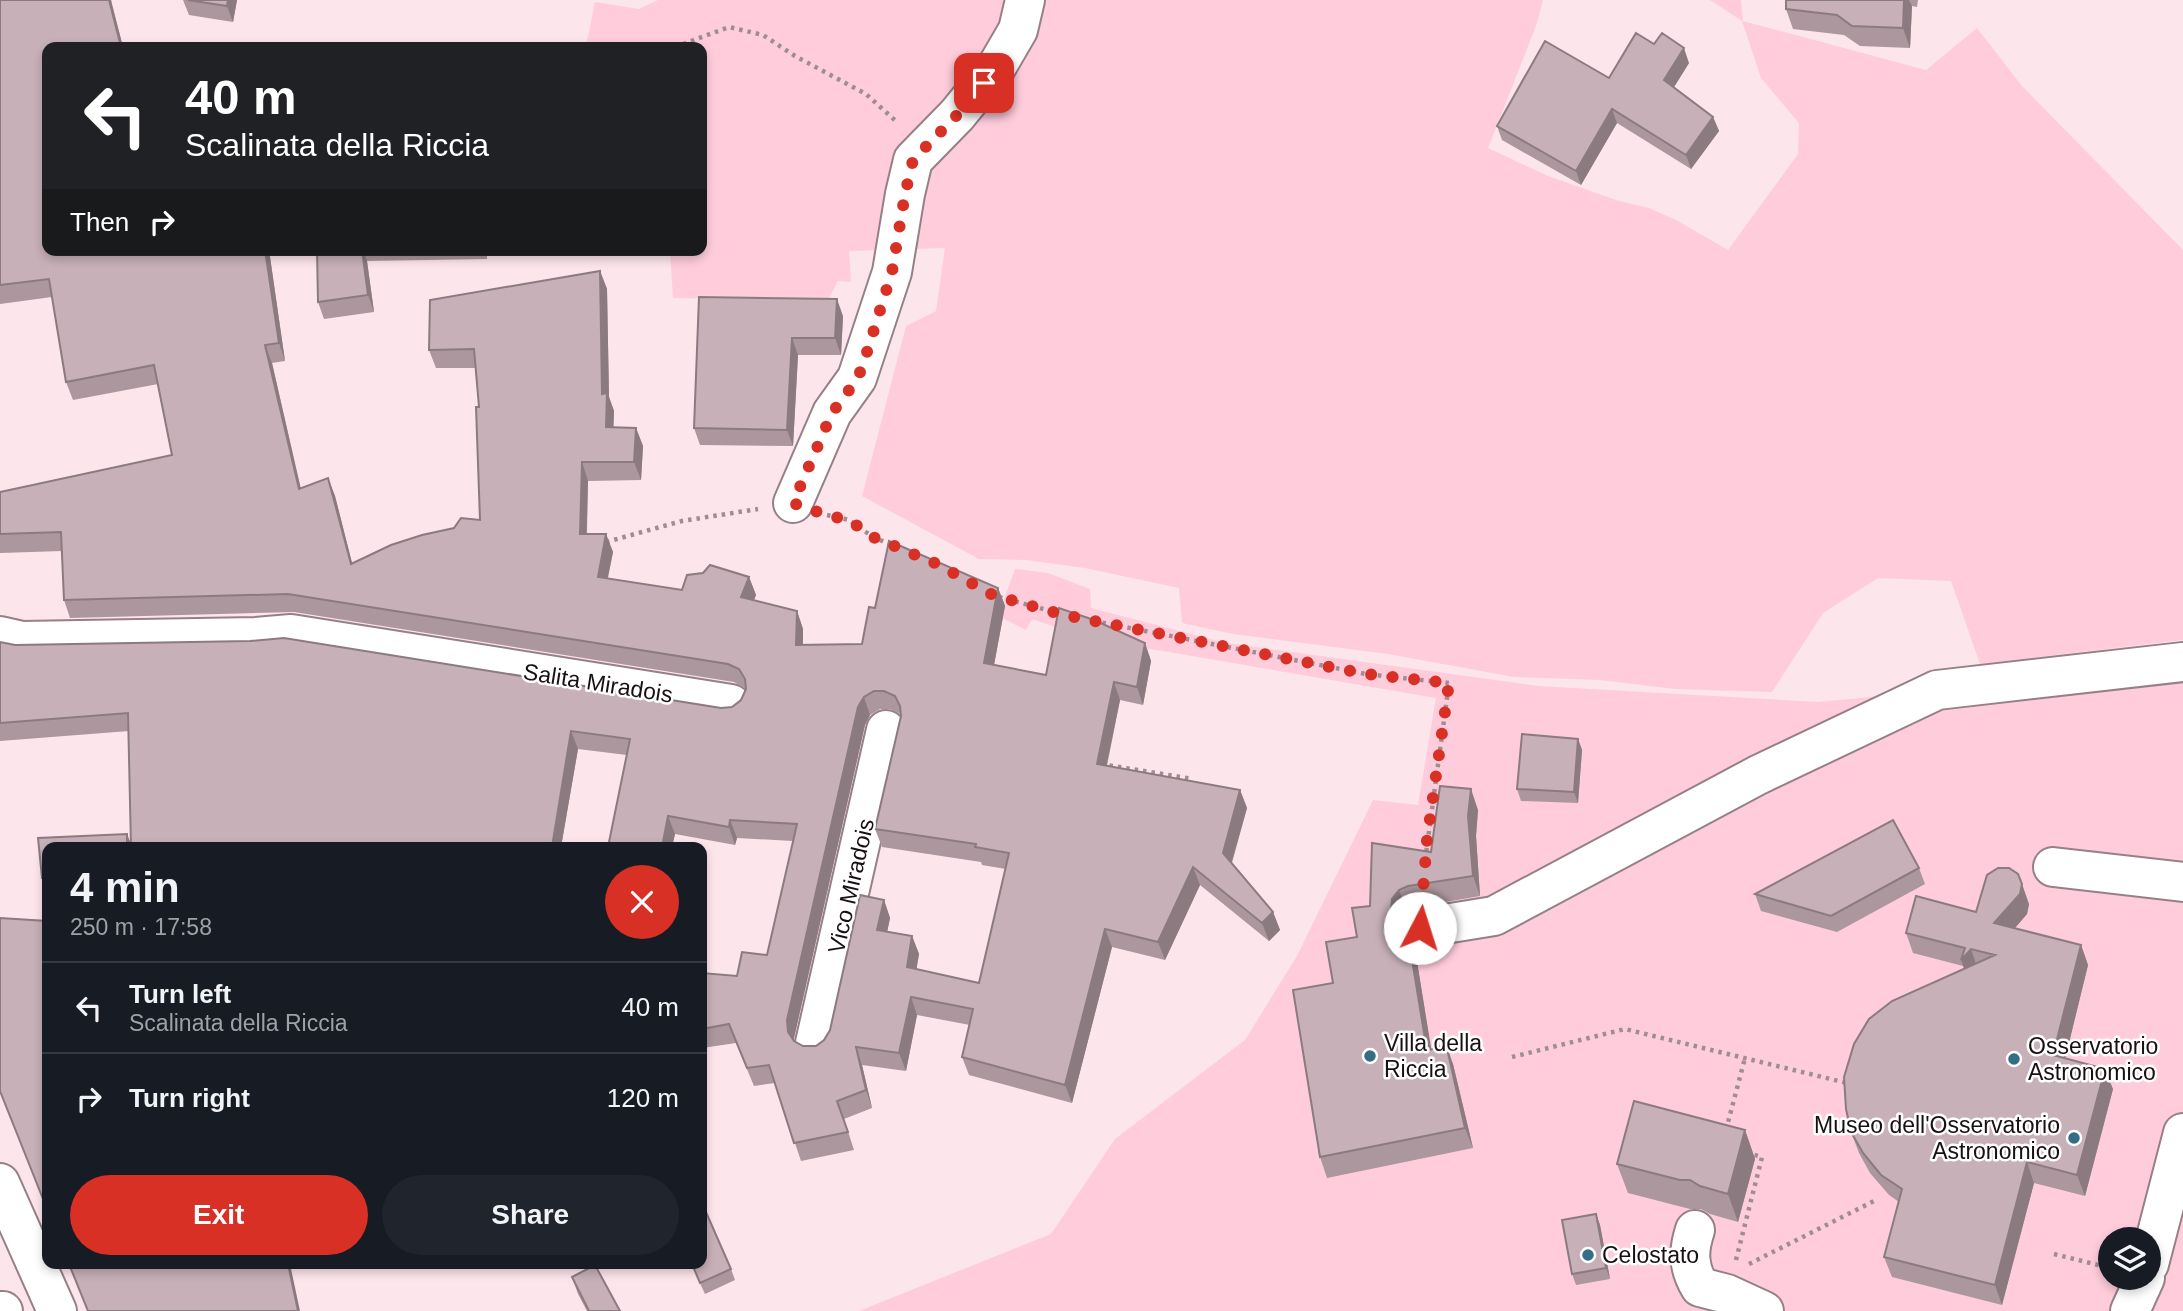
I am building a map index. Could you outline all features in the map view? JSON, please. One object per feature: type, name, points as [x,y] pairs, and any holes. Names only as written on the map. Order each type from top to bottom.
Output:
[{"type":"street","points":[[793,503],[832,413],[858,378],[892,272],[913,160],[957,115],[997,66],[1018,30],[1025,0]]},
{"type":"street","name":"Salita Miradois","points":[[0,636],[22,641],[291,634],[731,704]]},
{"type":"street","points":[[1420,928],[1494,916],[1758,775],[1937,690],[2183,662]]},
{"type":"street","name":"Vico Miradois","points":[[815,1042],[886,730]]},
{"type":"street","points":[[2053,867],[2183,882]]},
{"type":"street","points":[[2159,1227],[2183,1133]]},
{"type":"street","points":[[0,1183],[57,1311]]},
{"type":"street","points":[[1695,1230],[1689,1251],[1691,1270],[1700,1287],[1730,1283],[1763,1311]]},
{"type":"street","points":[[25,1244],[39,1311]]},
{"type":"street","points":[[2130,1311],[2140,1290]]},
{"type":"path","points":[[688,42],[729,27],[763,35],[795,56],[866,94],[912,138],[926,147]]},
{"type":"path","points":[[601,544],[682,521],[793,503],[849,520],[873,537],[903,550]]},
{"type":"path","points":[[993,595],[1064,615]]},
{"type":"path","points":[[1091,620],[1366,674],[1449,683],[1425,865]]},
{"type":"path","points":[[1100,764],[1194,779]]},
{"type":"path","points":[[1512,1057],[1625,1028],[1855,1085]]},
{"type":"path","points":[[1726,1133],[1745,1058]]},
{"type":"path","points":[[1730,1283],[1762,1157],[1736,1150]]},
{"type":"path","points":[[1730,1283],[1874,1201]]},
{"type":"path","points":[[2054,1254],[2098,1265]]},
{"type":"shaded area","points":[[658,0],[1543,0],[1536,26],[1488,148],[1548,176],[1619,201],[1649,208],[1728,250],[1798,154],[1799,123],[1761,78],[1742,21],[1710,0],[1741,0],[1743,21],[1926,70],[1977,28],[2022,86],[2183,250],[2183,640],[1980,664],[1951,581],[1878,578],[1823,613],[1772,692],[1675,689],[1600,680],[1514,677],[1388,654],[1233,634],[1182,623],[1179,588],[1085,568],[1026,560],[979,559],[862,496],[906,326],[936,311],[945,248],[849,251],[851,282],[838,281],[828,300],[673,298],[670,256],[707,256],[707,42],[587,42],[595,2],[639,9]]},
{"type":"shaded area","points":[[1015,569],[1048,573],[1090,589],[1091,608],[1226,643],[1538,686],[1818,702],[1893,695],[2183,657],[2183,1311],[859,1311],[1051,1234],[1115,1139],[1245,1040],[1297,956],[1373,800],[1418,805],[1436,698],[1157,650],[1100,643],[1032,619],[1026,630],[998,616]]},
{"type":"building","points":[[0,0],[109,0],[120,42],[42,42],[42,256],[266,256],[279,343],[265,345],[299,489],[328,478],[351,564],[391,545],[454,528],[461,518],[480,520],[476,407],[479,407],[474,349],[429,350],[430,300],[600,271],[602,394],[607,393],[606,427],[636,428],[634,462],[582,462],[580,534],[606,534],[598,577],[682,590],[687,575],[703,573],[710,565],[749,577],[741,597],[797,611],[796,645],[862,644],[869,607],[875,608],[889,541],[998,588],[984,663],[1046,675],[1059,608],[1145,643],[1137,687],[1114,682],[1097,764],[1240,790],[1223,853],[1273,912],[1262,923],[1193,867],[1158,942],[1105,929],[1065,1085],[962,1057],[973,1009],[911,997],[899,1053],[856,1047],[866,1090],[837,1101],[848,1132],[794,1143],[769,1065],[747,1068],[729,1024],[707,1028],[707,973],[737,976],[742,952],[767,955],[797,824],[730,820],[729,827],[668,816],[663,842],[609,842],[630,739],[571,731],[553,842],[131,842],[128,713],[0,723],[0,642],[15,645],[250,641],[284,638],[721,708],[732,707],[741,700],[746,689],[745,679],[739,669],[728,664],[288,594],[64,600],[61,532],[0,534],[0,492],[172,455],[154,365],[66,382],[49,279],[0,285]],"holes":[[[874,691],[884,691],[895,696],[901,716],[875,829],[976,844],[975,847],[1009,853],[979,983],[907,967],[912,936],[877,930],[884,900],[860,895],[830,1030],[816,1046],[803,1046],[794,1041],[788,1032],[787,1020],[858,707],[864,697]]]},
{"type":"building","points":[[188,0],[228,0],[227,6]]},
{"type":"building","points":[[1786,0],[1904,0],[1903,28],[1852,26],[1837,15],[1786,9]]},
{"type":"building","points":[[1636,33],[1654,44],[1662,33],[1684,48],[1664,80],[1713,117],[1686,155],[1612,109],[1576,171],[1497,126],[1545,41],[1609,78]]},
{"type":"building","points":[[317,256],[363,256],[368,295],[318,302]]},
{"type":"building","points":[[699,297],[837,299],[835,338],[792,338],[787,430],[694,428]]},
{"type":"building","points":[[1522,734],[1578,739],[1574,792],[1517,789]]},
{"type":"building","name":"Villa della Riccia","points":[[1440,786],[1471,789],[1468,816],[1473,876],[1408,886],[1399,890],[1392,899],[1391,911],[1396,922],[1407,929],[1427,1051],[1446,1044],[1465,1128],[1320,1157],[1293,990],[1333,983],[1326,942],[1357,937],[1352,908],[1370,906],[1372,843],[1431,852]]},
{"type":"building","points":[[1893,820],[1919,868],[1831,916],[1755,894]]},
{"type":"building","points":[[127,834],[127,842],[42,842],[42,878],[38,838]]},
{"type":"building","points":[[1998,868],[2009,868],[2018,874],[2022,884],[2020,894],[1994,923],[2081,945],[2053,1055],[2105,1069],[2077,1175],[2027,1162],[1995,1285],[1884,1257],[1902,1189],[1881,1175],[1863,1153],[1851,1132],[1844,1077],[1854,1044],[1869,1019],[1892,1001],[1995,955],[1971,949],[1961,960],[1965,948],[1906,933],[1916,896],[1976,912],[1987,875]]},
{"type":"building","points":[[0,918],[42,921],[42,1196],[0,1091]]},
{"type":"building","points":[[1634,1101],[1745,1130],[1728,1194],[1700,1186],[1690,1180],[1680,1180],[1617,1164]]},
{"type":"building","points":[[707,1214],[731,1269],[700,1283],[694,1269],[707,1269]]},
{"type":"building","name":"Celostato","points":[[1596,1214],[1606,1268],[1572,1274],[1562,1220]]},
{"type":"building","points":[[71,1269],[289,1269],[298,1311],[88,1311]]},
{"type":"building","points":[[587,1269],[597,1269],[620,1311],[589,1311],[572,1277]]},
{"type":"place","name":"Villa della Riccia","points":[[1370,1056]]},
{"type":"place","name":"Osservatorio Astronomico","points":[[2014,1059]]},
{"type":"place","name":"Museo dell'Osservatorio Astronomico","points":[[2074,1138]]},
{"type":"place","name":"Celostato","points":[[1588,1255]]},
{"type":"route","points":[[984,83],[913,160],[892,272],[858,378],[832,413],[793,503],[849,520],[873,537],[937,564],[993,595],[1064,615],[1366,674],[1449,683],[1427,840],[1420,928]]}]
